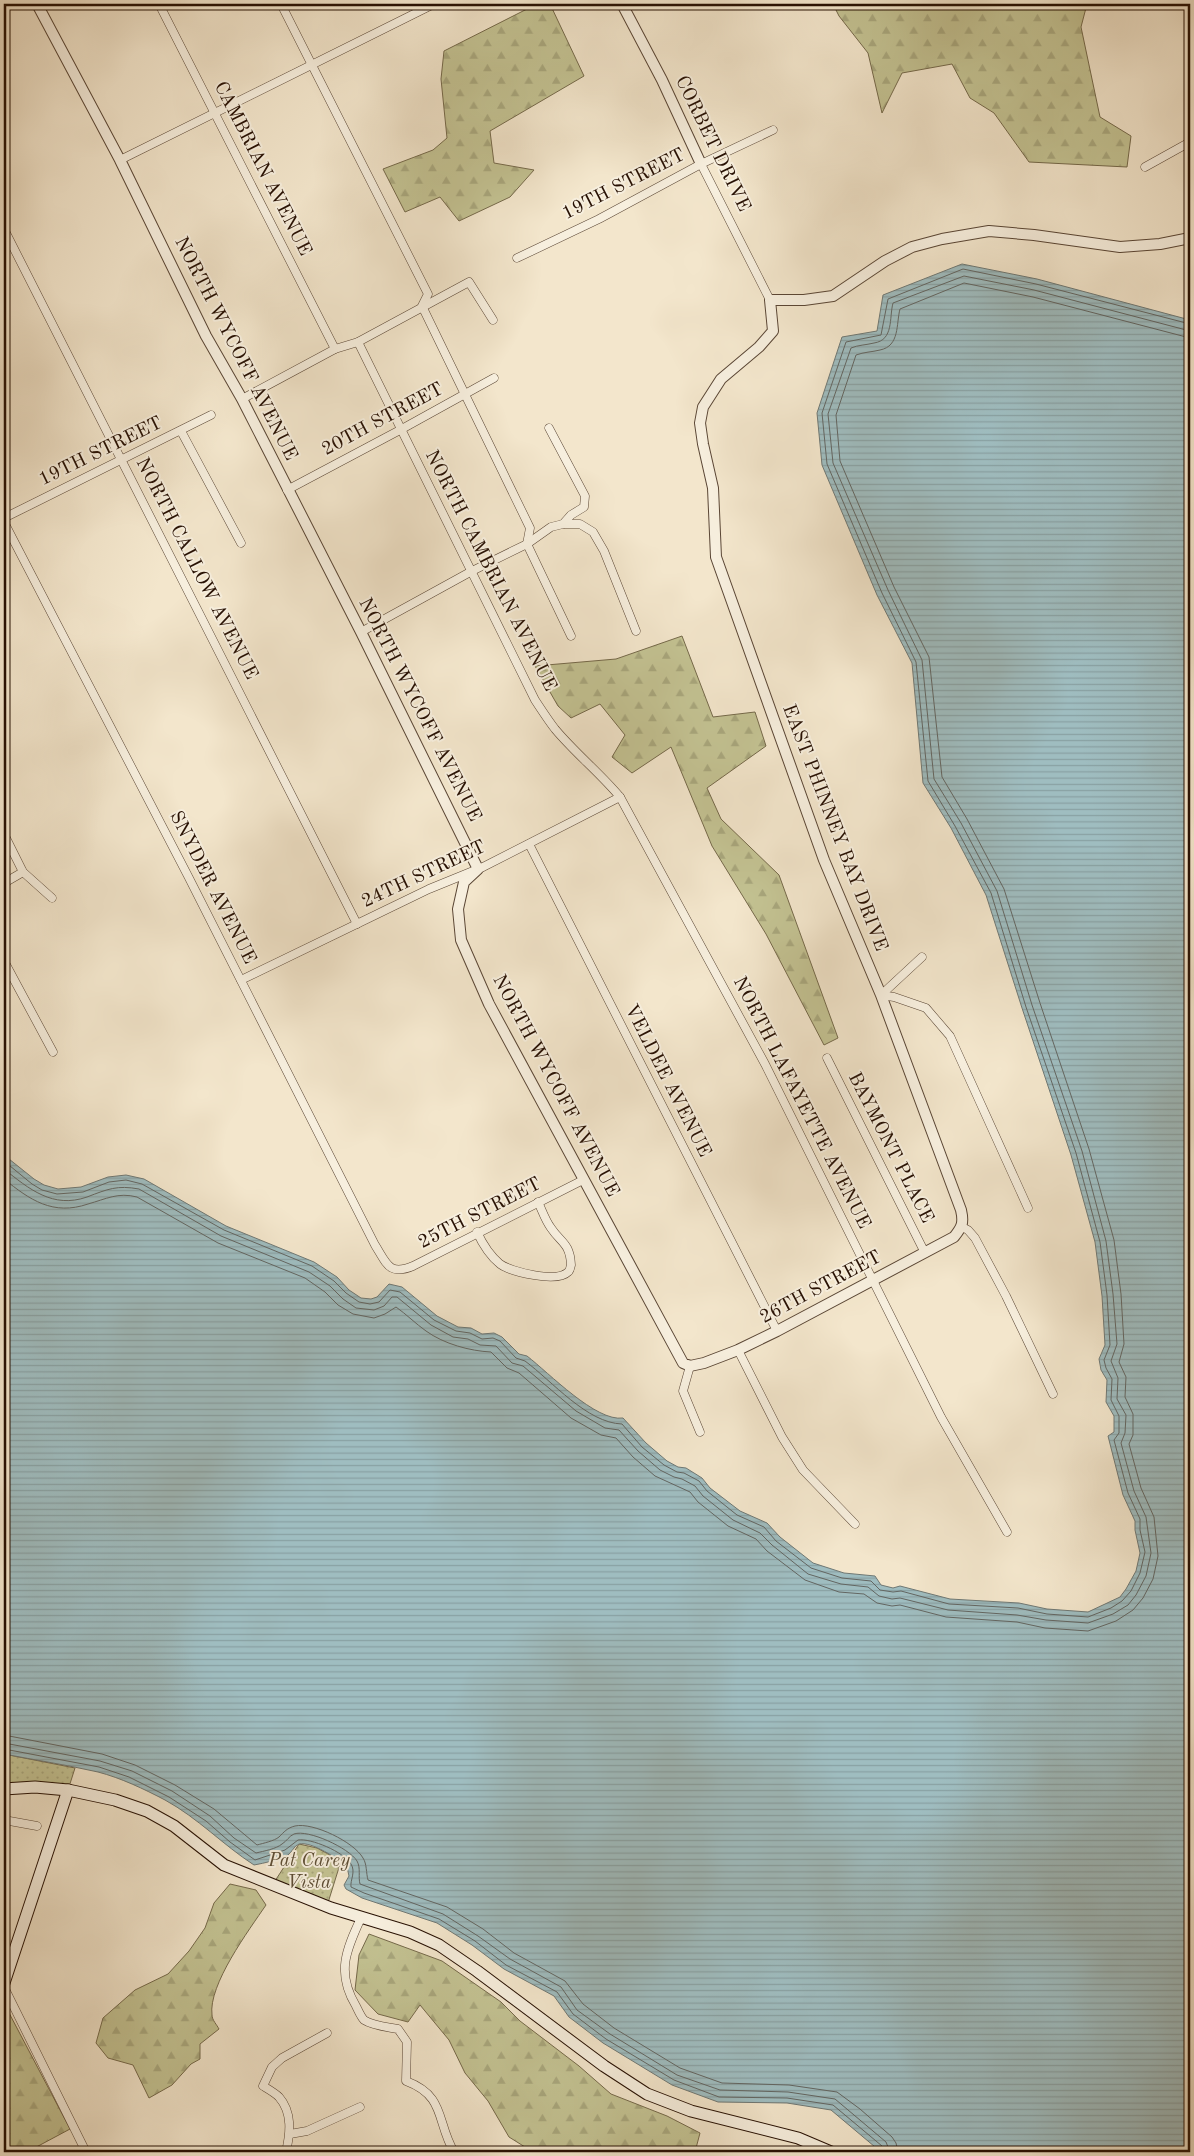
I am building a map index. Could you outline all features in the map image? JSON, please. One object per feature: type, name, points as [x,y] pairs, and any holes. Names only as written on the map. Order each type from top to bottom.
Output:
[{"type":"main road","points":[[4,1789],[35,1787],[68,1790],[115,1800],[147,1811],[174,1826],[224,1865],[361,1918],[410,1932],[439,1945],[604,2066],[647,2094],[691,2111],[798,2138],[831,2152]]},
{"type":"main road","points":[[4,1983],[68,1790]]},
{"type":"street","name":"NORTH WYCOFF AVENUE","points":[[38,4],[120,160],[206,336],[242,399],[361,632],[478,869],[464,882],[458,909],[461,940],[489,1004],[684,1363],[690,1366]]},
{"type":"street","name":"CAMBRIAN AVENUE","points":[[159,4],[335,349]]},
{"type":"street","points":[[281,4],[428,294],[422,306]]},
{"type":"street","points":[[120,160],[434,4]]},
{"type":"street","name":"CORBET DRIVE","points":[[622,4],[662,80],[701,164],[770,300]]},
{"type":"street","name":"19TH STREET","points":[[516,258],[599,219],[701,164],[773,130]]},
{"type":"street","points":[[1145,167],[1190,142]]},
{"type":"street","name":"NORTH CALLOW AVENUE","points":[[4,229],[357,924]]},
{"type":"street","points":[[770,300],[812,300],[833,296],[879,265],[912,247],[942,239],[988,232],[1034,235],[1120,247],[1160,244],[1190,238]]},
{"type":"street","points":[[242,399],[335,349],[358,342],[469,282],[492,320]]},
{"type":"street","name":"EAST PHINNEY BAY DRIVE","points":[[770,300],[773,331],[759,347],[721,379],[703,407],[700,423],[713,488],[716,557],[824,860],[881,995],[961,1210],[964,1221],[962,1227]]},
{"type":"street","points":[[422,306],[530,528],[527,544],[571,636]]},
{"type":"street","name":"NORTH CAMBRIAN AVENUE","points":[[358,342],[535,700],[555,729],[578,754],[601,774],[620,797]]},
{"type":"street","name":"20TH STREET","points":[[287,490],[494,378]]},
{"type":"street","name":"19TH STREET","points":[[4,518],[212,415]]},
{"type":"street","points":[[549,428],[585,496],[584,507],[571,515],[563,524]]},
{"type":"street","points":[[180,430],[241,543]]},
{"type":"street","name":"SNYDER AVENUE","points":[[4,522],[241,980],[375,1245],[390,1268]]},
{"type":"street","points":[[361,632],[472,571],[527,544],[551,528],[563,524],[580,524],[593,532],[604,550],[636,631]]},
{"type":"street","name":"24TH STREET","points":[[241,980],[429,889],[478,869],[620,797]]},
{"type":"street","name":"NORTH LAFAYETTE AVENUE","points":[[620,797],[765,1064],[941,1417],[1007,1532]]},
{"type":"street","points":[[4,834],[23,872],[52,898]]},
{"type":"street","name":"VELDEE AVENUE","points":[[529,844],[777,1331]]},
{"type":"street","points":[[4,883],[23,872]]},
{"type":"street","points":[[881,995],[922,957]]},
{"type":"street","points":[[4,961],[53,1052]]},
{"type":"street","points":[[881,995],[894,997],[926,1008],[950,1036],[1028,1208]]},
{"type":"street","name":"BAYMONT PLACE","points":[[827,1058],[925,1253]]},
{"type":"street","name":"25TH STREET","points":[[390,1268],[396,1271],[407,1269],[583,1180]]},
{"type":"street","points":[[477,1232],[490,1255],[508,1269],[559,1277],[568,1272],[572,1265],[568,1250],[565,1243],[551,1229],[538,1202]]},
{"type":"street","points":[[962,1227],[968,1230],[975,1238],[1006,1296],[1053,1394]]},
{"type":"street","name":"26TH STREET","points":[[690,1366],[704,1363],[738,1350],[777,1331],[954,1237],[962,1227]]},
{"type":"street","points":[[738,1350],[782,1436],[803,1470],[855,1524]]},
{"type":"street","points":[[690,1366],[683,1391],[700,1432]]},
{"type":"street","points":[[4,1820],[37,1826]]},
{"type":"street","points":[[361,1918],[350,1940],[343,1969],[350,1997],[364,2020],[398,2029],[403,2035],[407,2042],[406,2081],[420,2086],[430,2094],[454,2152]]},
{"type":"street","points":[[4,1988],[84,2148]]},
{"type":"street","points":[[286,2152],[290,2134],[288,2114],[279,2097],[262,2086],[272,2067],[282,2058],[328,2033]]},
{"type":"street","points":[[290,2134],[307,2132],[360,2107]]},
{"type":"green space","points":[[532,4],[550,4],[584,76],[490,131],[494,163],[534,170],[510,197],[459,221],[440,197],[405,212],[383,169],[433,150],[447,138],[441,79],[444,51],[527,9]]},
{"type":"green space","points":[[833,4],[1087,4],[1081,27],[1100,117],[1131,136],[1127,167],[1029,162],[994,113],[970,98],[952,64],[902,73],[882,113],[868,53],[839,16]]},
{"type":"green space","points":[[682,636],[713,717],[755,712],[766,746],[707,788],[721,819],[779,875],[838,1038],[824,1045],[766,934],[712,846],[671,747],[632,773],[612,757],[625,735],[600,704],[571,718],[558,706],[535,666],[616,659]]},
{"type":"green space","points":[[4,1754],[75,1768],[68,1790],[4,1789]]},
{"type":"green space","name":"Pat Carey Vista","points":[[299,1844],[317,1848],[341,1861],[327,1906],[273,1884]]},
{"type":"green space","points":[[230,1884],[256,1890],[266,1905],[231,1958],[216,1989],[212,2003],[212,2015],[219,2029],[200,2044],[200,2059],[191,2064],[172,2085],[149,2098],[133,2065],[108,2058],[96,2043],[103,2018],[135,1990],[168,1974],[189,1951],[205,1928],[214,1903]]},
{"type":"green space","points":[[369,1934],[442,1961],[501,2002],[520,2021],[579,2066],[611,2094],[667,2116],[700,2133],[695,2152],[533,2152],[509,2137],[488,2101],[465,2073],[449,2040],[420,2005],[408,2022],[378,2014],[355,1990],[359,1955]]},
{"type":"green space","points":[[8,2011],[70,2129],[27,2152],[4,2152],[4,2020]]},
{"type":"water","points":[[962,264],[1037,279],[1190,320],[1190,2152],[881,2152],[831,2110],[787,2103],[718,2102],[672,2085],[603,2043],[569,2017],[554,1996],[504,1969],[472,1945],[437,1923],[362,1898],[346,1889],[344,1885],[349,1876],[347,1867],[331,1855],[317,1848],[299,1844],[288,1855],[254,1865],[177,1807],[132,1784],[98,1772],[4,1754],[4,1155],[34,1179],[44,1185],[58,1189],[81,1187],[108,1177],[126,1175],[144,1179],[226,1226],[314,1262],[337,1277],[349,1290],[361,1298],[371,1299],[377,1297],[389,1284],[402,1287],[437,1316],[458,1327],[471,1328],[482,1334],[494,1333],[502,1337],[519,1354],[527,1356],[587,1405],[612,1417],[623,1418],[646,1443],[667,1461],[678,1467],[686,1468],[702,1478],[710,1488],[740,1511],[767,1523],[780,1537],[813,1563],[844,1573],[875,1576],[881,1585],[893,1588],[900,1586],[950,1599],[1019,1603],[1047,1609],[1088,1612],[1120,1597],[1126,1589],[1136,1571],[1140,1553],[1135,1521],[1123,1495],[1108,1436],[1114,1432],[1114,1416],[1106,1402],[1107,1380],[1101,1370],[1099,1359],[1105,1345],[1102,1296],[1095,1242],[1071,1155],[986,895],[951,828],[923,783],[912,663],[877,595],[822,465],[817,413],[842,337],[877,331],[883,295]]}]
